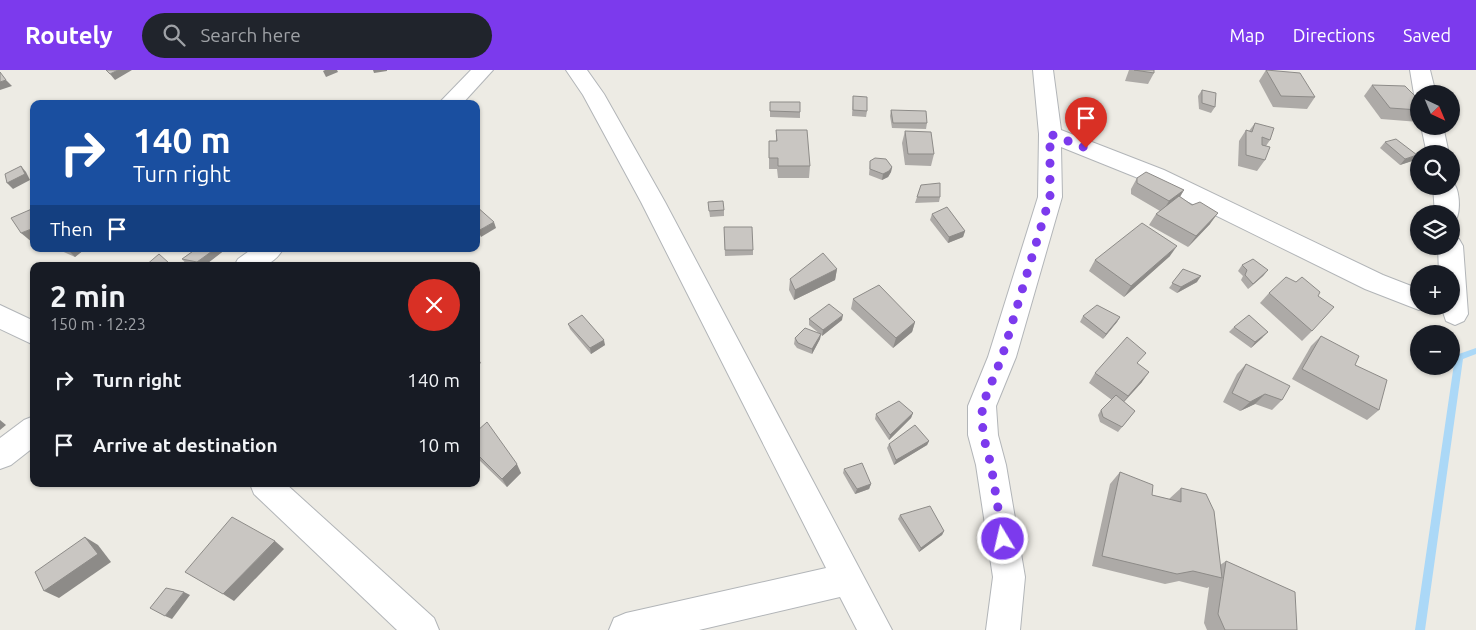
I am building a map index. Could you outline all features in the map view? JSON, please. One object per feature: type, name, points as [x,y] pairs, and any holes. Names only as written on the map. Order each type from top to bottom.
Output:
[{"type":"street","points":[[453,100],[483,70]]},
{"type":"street","points":[[576,70],[593,94],[653,202],[875,630]]},
{"type":"street","points":[[1003,630],[1009,577],[991,465],[983,435],[982,406],[1002,357],[1050,197],[1050,134],[1043,70]]},
{"type":"street","points":[[1420,70],[1423,85]]},
{"type":"street","points":[[1050,134],[1156,176],[1374,282],[1410,296]]},
{"type":"street","points":[[252,262],[266,252]]},
{"type":"street","points":[[0,316],[30,332]]},
{"type":"street","points":[[0,456],[30,432]]},
{"type":"street","points":[[268,487],[422,630]]},
{"type":"street","points":[[626,630],[849,579]]},
{"type":"building","points":[[106,70],[118,70],[110,74]]},
{"type":"building","points":[[1134,70],[1154,70],[1154,73]]},
{"type":"building","points":[[1266,70],[1300,73],[1315,97],[1281,96]]},
{"type":"building","points":[[0,72],[6,80],[0,82]]},
{"type":"building","points":[[1372,85],[1405,86],[1410,91],[1410,109],[1390,108]]},
{"type":"building","points":[[1202,90],[1216,93],[1215,107],[1202,103]]},
{"type":"building","points":[[853,96],[867,97],[867,111],[853,110]]},
{"type":"building","points":[[770,102],[800,102],[800,112],[770,111]]},
{"type":"building","points":[[891,110],[926,111],[927,123],[893,123]]},
{"type":"building","points":[[1255,123],[1274,128],[1270,140],[1262,137],[1262,145],[1270,147],[1265,160],[1246,155],[1246,130],[1252,132]]},
{"type":"building","points":[[776,130],[807,130],[810,166],[778,166],[778,158],[769,158],[769,141],[777,141]]},
{"type":"building","points":[[905,131],[931,132],[934,154],[908,154]]},
{"type":"building","points":[[1396,139],[1410,150],[1410,157],[1405,159],[1385,142]]},
{"type":"building","points":[[875,158],[886,159],[892,167],[883,174],[870,169],[870,161]]},
{"type":"building","points":[[21,166],[25,174],[7,183],[5,174]]},
{"type":"building","points":[[1146,172],[1184,190],[1169,201],[1137,183],[1137,178]]},
{"type":"building","points":[[940,183],[940,197],[917,197],[921,185]]},
{"type":"building","points":[[1179,196],[1192,205],[1200,202],[1218,213],[1196,236],[1156,214]]},
{"type":"building","points":[[723,201],[724,210],[709,211],[708,202]]},
{"type":"building","points":[[947,207],[965,231],[949,237],[932,214]]},
{"type":"building","points":[[30,210],[30,230],[21,233],[11,218]]},
{"type":"building","points":[[480,210],[494,222],[480,230]]},
{"type":"building","points":[[1142,223],[1177,246],[1131,286],[1095,260]]},
{"type":"building","points":[[724,227],[752,227],[753,250],[725,250]]},
{"type":"building","points":[[192,252],[211,252],[197,262],[182,259]]},
{"type":"building","points":[[823,253],[837,269],[795,290],[790,279]]},
{"type":"building","points":[[159,254],[168,262],[150,262]]},
{"type":"building","points":[[1253,259],[1268,270],[1253,284],[1245,275],[1247,270],[1242,265]]},
{"type":"building","points":[[1183,269],[1201,276],[1181,287],[1172,283]]},
{"type":"building","points":[[1286,277],[1296,282],[1302,277],[1320,292],[1318,296],[1334,307],[1312,331],[1269,293]]},
{"type":"building","points":[[879,285],[915,322],[896,338],[853,299]]},
{"type":"building","points":[[829,304],[843,315],[823,330],[809,319]]},
{"type":"building","points":[[1097,305],[1120,317],[1106,334],[1083,316]]},
{"type":"building","points":[[582,315],[604,340],[590,348],[568,324]]},
{"type":"building","points":[[1249,315],[1268,332],[1255,342],[1234,327]]},
{"type":"building","points":[[805,328],[821,334],[812,349],[798,343],[795,338]]},
{"type":"building","points":[[1321,336],[1359,356],[1355,365],[1387,380],[1379,410],[1302,369]]},
{"type":"building","points":[[1127,337],[1146,353],[1137,363],[1149,372],[1128,396],[1095,373]]},
{"type":"building","points":[[1246,364],[1290,386],[1282,400],[1265,394],[1250,402],[1232,393]]},
{"type":"building","points":[[1116,395],[1135,411],[1122,427],[1103,417],[1101,410]]},
{"type":"building","points":[[899,401],[913,413],[890,435],[876,414]]},
{"type":"building","points":[[487,422],[517,464],[502,479],[480,457],[480,428]]},
{"type":"building","points":[[915,425],[929,441],[896,460],[889,444]]},
{"type":"building","points":[[862,463],[871,484],[857,489],[844,469]]},
{"type":"building","points":[[1120,472],[1153,485],[1152,495],[1181,502],[1181,488],[1206,494],[1214,511],[1222,578],[1193,571],[1177,574],[1102,556]]},
{"type":"building","points":[[930,506],[944,531],[921,548],[900,515]]},
{"type":"building","points":[[232,517],[275,541],[223,594],[185,572]]},
{"type":"building","points":[[85,537],[98,554],[44,591],[35,572]]},
{"type":"building","points":[[1226,561],[1295,592],[1297,630],[1225,630],[1218,614]]},
{"type":"building","points":[[166,588],[184,592],[165,616],[150,608]]},
{"type":"waterway","points":[[1420,630],[1459,357],[1476,351]]},
{"type":"route","points":[[1003,539],[991,465],[983,435],[982,406],[1002,357],[1050,197],[1050,134],[1086,148]]}]
